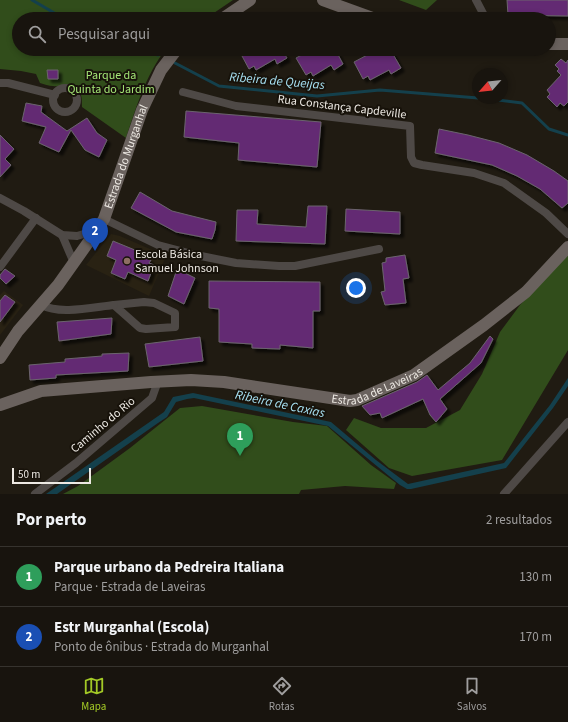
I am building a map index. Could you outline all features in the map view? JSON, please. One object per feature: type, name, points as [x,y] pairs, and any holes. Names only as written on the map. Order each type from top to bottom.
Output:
[{"type":"street","points":[[232,12],[250,0]]},
{"type":"street","points":[[323,0],[356,12]]},
{"type":"street","points":[[476,0],[482,12]]},
{"type":"street","points":[[556,44],[568,44]]},
{"type":"street","name":"Estrada do Murganhal","points":[[0,358],[18,331],[42,305],[74,263],[104,219],[142,110],[160,70],[171,56]]},
{"type":"street","points":[[0,83],[8,83],[55,95]]},
{"type":"street","name":"Rua Constança Capdeville","points":[[183,92],[236,106],[410,126],[411,157],[414,163],[474,173],[504,183],[546,213],[568,234]]},
{"type":"street","points":[[0,198],[36,218],[62,235],[77,236],[97,230]]},
{"type":"street","points":[[0,268],[36,218]]},
{"type":"street","points":[[104,219],[158,245],[236,263],[295,266],[379,248]]},
{"type":"street","points":[[62,235],[74,263]]},
{"type":"street","name":"Estrada de Laveiras","points":[[0,404],[41,392],[158,381],[191,380],[224,382],[350,401],[362,398],[414,375],[484,325],[526,292],[568,247]]},
{"type":"street","points":[[42,305],[47,308],[60,310],[144,302],[154,303],[175,313],[175,327],[140,328],[114,305]]},
{"type":"street","name":"Caminho do Rio","points":[[35,494],[76,463],[152,398],[158,381]]},
{"type":"street","points":[[505,494],[568,422]]},
{"type":"shaded area","name":"Escola Básica Samuel Johnson","points":[[111,234],[120,236],[166,256],[149,296],[86,265]]},
{"type":"shaded area","points":[[4,291],[23,305],[0,335],[0,295]]},
{"type":"green space","name":"Parque da Quinta do Jardim","points":[[0,0],[233,0],[215,12],[12,12],[12,56],[161,56],[147,80],[126,138],[82,107],[81,96],[77,87],[69,85],[48,85],[40,83],[36,74],[0,69]]},
{"type":"green space","points":[[399,0],[437,0],[426,10]]},
{"type":"green space","points":[[568,253],[568,350],[502,460],[412,476],[389,468],[346,430],[354,418],[381,428],[426,428],[460,410],[482,374],[500,332],[520,305]]},
{"type":"green space","points":[[202,406],[293,422],[327,426],[371,465],[396,483],[394,489],[345,486],[301,490],[299,494],[63,494],[78,486],[130,448],[180,408]]},
{"type":"water","points":[[568,378],[568,386],[553,408],[506,468],[407,489],[400,485],[328,426],[194,398],[176,402],[167,417],[57,494],[46,494],[164,412],[173,397],[193,393],[331,422],[376,460],[408,484],[504,463],[550,405]]},
{"type":"building","points":[[507,0],[568,0],[568,16],[556,16],[556,12],[508,12]]},
{"type":"building","points":[[242,56],[286,56],[287,58],[277,64],[275,59],[256,70],[254,66],[249,69]]},
{"type":"building","points":[[300,56],[339,56],[343,64],[334,70],[331,65],[313,76],[311,72],[306,75],[296,58]]},
{"type":"building","points":[[365,56],[394,56],[401,68],[391,74],[389,70],[370,80],[368,76],[363,79],[354,62]]},
{"type":"building","points":[[561,59],[566,63],[568,60],[568,102],[564,106],[560,103],[557,107],[547,97],[550,94],[547,90],[561,75],[557,71],[559,69],[555,65]]},
{"type":"building","points":[[47,70],[58,70],[58,79],[48,79]]},
{"type":"building","points":[[26,103],[42,106],[41,112],[67,131],[87,118],[97,133],[107,140],[99,157],[85,150],[71,130],[59,152],[39,143],[46,127],[22,121]]},
{"type":"building","points":[[186,111],[321,122],[317,167],[238,160],[239,143],[184,137]]},
{"type":"building","points":[[439,129],[499,143],[527,155],[568,181],[568,203],[562,208],[540,189],[517,176],[492,165],[435,153]]},
{"type":"building","points":[[0,135],[14,149],[5,159],[11,165],[0,177]]},
{"type":"building","points":[[140,192],[172,211],[216,222],[212,239],[176,232],[131,208]]},
{"type":"building","points":[[308,206],[327,206],[325,244],[236,241],[237,210],[258,210],[257,224],[306,227]]},
{"type":"building","points":[[346,209],[400,212],[400,234],[345,231]]},
{"type":"building","points":[[113,241],[147,255],[146,258],[151,260],[149,263],[154,265],[148,281],[128,272],[125,279],[111,273],[116,260],[107,256]]},
{"type":"building","points":[[405,255],[409,278],[403,279],[406,303],[385,305],[381,292],[385,291],[382,263],[386,262],[386,258]]},
{"type":"building","points":[[5,269],[15,276],[6,284],[0,278],[0,275]]},
{"type":"building","points":[[177,269],[195,278],[184,304],[168,296]]},
{"type":"building","points":[[209,281],[320,282],[320,311],[313,311],[313,348],[280,345],[280,349],[252,348],[252,344],[219,342],[219,309],[209,308]]},
{"type":"building","points":[[5,295],[15,302],[0,322],[0,301]]},
{"type":"building","points":[[112,318],[111,334],[59,341],[57,322]]},
{"type":"building","points":[[490,336],[493,339],[481,363],[440,399],[447,409],[436,422],[430,415],[423,399],[382,418],[380,413],[370,415],[362,406],[417,382],[427,375],[438,390],[470,363]]},
{"type":"building","points":[[200,337],[203,361],[149,367],[145,344]]},
{"type":"building","points":[[129,353],[128,371],[56,375],[56,378],[30,380],[29,365],[65,362],[65,359],[102,356],[102,354]]},
{"type":"waterway","name":"Ribeira de Queijas","points":[[32,0],[53,12]]},
{"type":"waterway","name":"Ribeira de Queijas","points":[[175,63],[219,86],[317,96],[380,90],[472,98]]},
{"type":"waterway","name":"Ribeira de Queijas","points":[[508,101],[522,103],[549,129],[568,135]]},
{"type":"place","name":"Estr Murganhal (Escola)","points":[[95,251]]},
{"type":"place","name":"Escola Básica Samuel Johnson","points":[[127,261]]},
{"type":"place","name":"Parque urbano da Pedreira Italiana","points":[[240,456]]},
{"type":"water label","name":"Ribeira de Caxias","points":[[280,404]]}]
